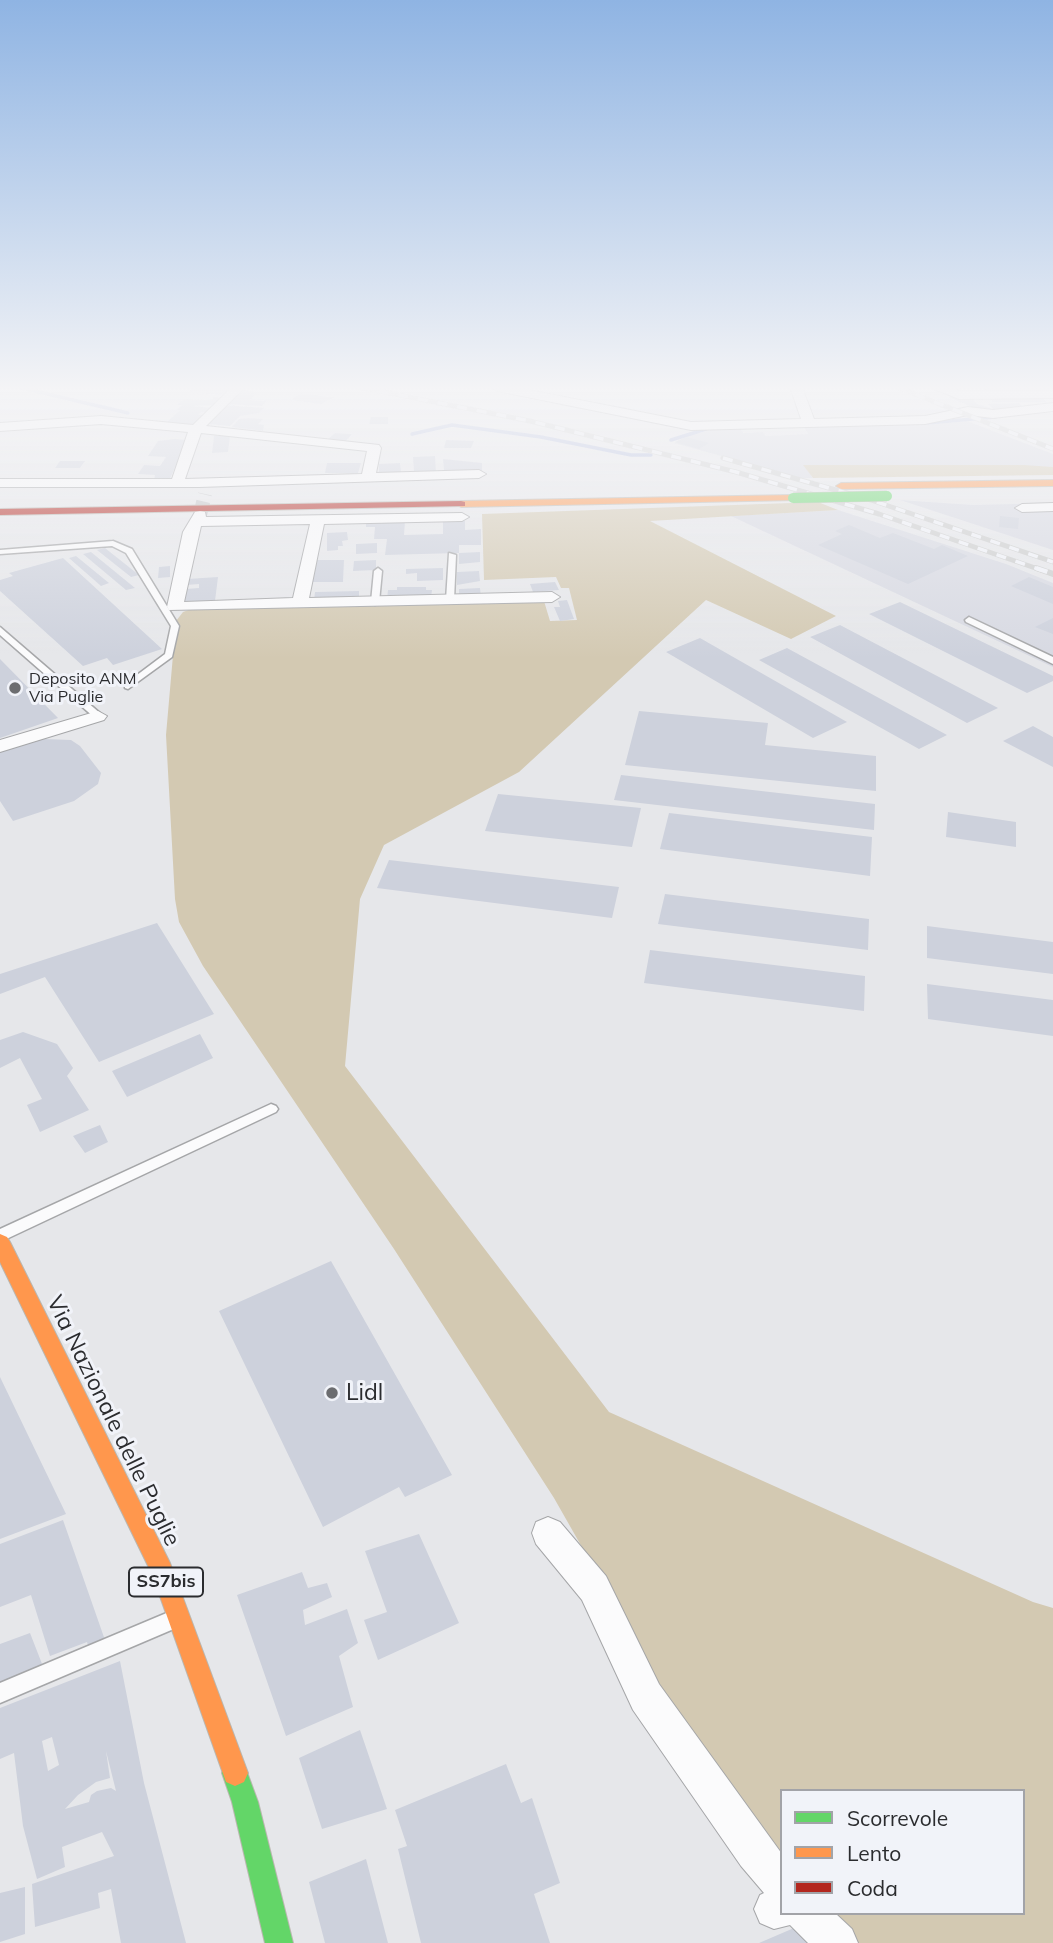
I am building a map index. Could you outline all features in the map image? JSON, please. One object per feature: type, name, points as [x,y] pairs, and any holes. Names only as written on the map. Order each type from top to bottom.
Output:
[{"type":"main road","points":[[0,500],[1053,483]]},
{"type":"main road","points":[[0,512],[1053,494]]},
{"type":"main road","name":"Via Nazionale delle Puglie","points":[[0,1242],[162,1571],[245,1802],[279,1943]]},
{"type":"street","points":[[177,483],[179,478]]},
{"type":"street","points":[[0,483],[177,483],[206,488],[377,478]]},
{"type":"street","points":[[1022,508],[1053,507]]},
{"type":"street","points":[[462,517],[318,520],[198,518],[190,532],[175,607],[552,597]]},
{"type":"street","points":[[300,603],[318,520]]},
{"type":"street","points":[[0,746],[98,716]]},
{"type":"street","points":[[548,1533],[594,1588],[646,1697],[755,1852],[780,1894]]},
{"type":"street","points":[[801,1915],[838,1943]]},
{"type":"lane","points":[[0,552],[113,543],[129,551],[175,625],[169,655],[128,686]]},
{"type":"lane","points":[[450,600],[452,555]]},
{"type":"lane","points":[[375,601],[378,571]]},
{"type":"lane","points":[[969,620],[1053,661]]},
{"type":"lane","points":[[0,630],[98,716]]},
{"type":"lane","points":[[0,1236],[271,1109]]},
{"type":"lane","points":[[0,1693],[178,1616]]},
{"type":"shaded area","points":[[900,500],[973,505],[1053,503],[1053,550]]},
{"type":"shaded area","points":[[818,502],[838,510],[650,521],[836,616],[791,639],[706,600],[519,772],[384,845],[360,899],[345,1066],[609,1412],[1033,1602],[1053,1608],[1053,1943],[859,1943],[830,1915],[1025,1915],[1025,1789],[780,1789],[780,1858],[645,1676],[583,1549],[554,1498],[394,1249],[203,966],[179,922],[175,899],[166,735],[176,621],[183,612],[197,607],[544,601],[550,621],[577,620],[569,588],[561,588],[556,577],[484,580],[482,514]]},
{"type":"shaded area","points":[[838,510],[1006,564],[1053,583],[1053,667],[731,516]]},
{"type":"building","points":[[155,478],[170,478],[169,481],[154,481]]},
{"type":"building","points":[[1000,516],[1019,518],[1018,529],[999,527]]},
{"type":"building","points":[[405,521],[404,535],[443,534],[443,521],[465,521],[465,530],[481,529],[481,545],[459,545],[459,553],[385,555],[387,539],[374,539],[375,527],[366,527],[366,522]]},
{"type":"building","points":[[849,525],[880,538],[893,533],[934,549],[942,545],[968,556],[908,584],[818,545],[842,534],[835,531]]},
{"type":"building","points":[[347,532],[348,540],[342,541],[343,546],[338,546],[338,550],[327,551],[327,533]]},
{"type":"building","points":[[377,543],[377,553],[356,554],[356,544]]},
{"type":"building","points":[[105,548],[139,575],[131,577],[97,550]]},
{"type":"building","points":[[91,552],[135,588],[126,590],[83,554]]},
{"type":"building","points":[[480,552],[480,562],[459,564],[459,553]]},
{"type":"building","points":[[76,556],[109,583],[101,586],[69,558]]},
{"type":"building","points":[[63,558],[162,649],[113,665],[107,658],[83,666],[0,591],[0,580],[13,576],[9,573]]},
{"type":"building","points":[[316,560],[344,560],[343,582],[312,582]]},
{"type":"building","points":[[376,560],[376,570],[353,571],[354,561]]},
{"type":"building","points":[[170,566],[170,577],[158,578],[159,567]]},
{"type":"building","points":[[443,568],[443,580],[417,581],[417,573],[406,574],[406,569]]},
{"type":"building","points":[[479,571],[480,581],[457,585],[457,572]]},
{"type":"building","points":[[218,577],[215,601],[184,602],[186,589],[199,588],[199,584],[186,585],[187,579]]},
{"type":"building","points":[[1029,577],[1053,587],[1053,604],[1011,586]]},
{"type":"building","points":[[555,582],[559,590],[533,592],[530,584]]},
{"type":"building","points":[[397,587],[426,587],[426,590],[432,590],[431,599],[387,599],[388,590],[397,590]]},
{"type":"building","points":[[480,588],[481,597],[459,598],[459,589]]},
{"type":"building","points":[[359,591],[359,600],[314,601],[315,592]]},
{"type":"building","points":[[567,600],[574,619],[560,621],[554,607],[560,607],[558,601]]},
{"type":"building","points":[[900,602],[1053,676],[1053,681],[1027,693],[869,614]]},
{"type":"building","points":[[1053,618],[1053,634],[1035,627]]},
{"type":"building","points":[[840,625],[998,708],[967,723],[810,637]]},
{"type":"building","points":[[700,638],[847,722],[813,738],[666,652]]},
{"type":"building","points":[[787,648],[947,735],[919,749],[759,660]]},
{"type":"building","name":"Deposito ANM Via Puglie","points":[[0,659],[58,718],[0,738]]},
{"type":"building","points":[[639,711],[768,723],[765,745],[876,756],[876,791],[625,765]]},
{"type":"building","points":[[1033,726],[1053,737],[1053,767],[1003,741]]},
{"type":"building","points":[[44,739],[71,740],[80,746],[101,773],[98,784],[74,801],[13,821],[0,801],[0,752]]},
{"type":"building","points":[[621,775],[875,804],[874,830],[614,800]]},
{"type":"building","points":[[498,794],[641,808],[632,847],[485,831]]},
{"type":"building","points":[[948,812],[1016,822],[1016,847],[946,837]]},
{"type":"building","points":[[669,813],[872,837],[870,876],[660,849]]},
{"type":"building","points":[[389,860],[619,887],[612,918],[377,888]]},
{"type":"building","points":[[665,894],[869,919],[868,950],[658,924]]},
{"type":"building","points":[[157,923],[214,1014],[99,1062],[45,977],[0,994],[0,974]]},
{"type":"building","points":[[927,926],[1053,942],[1053,974],[927,958]]},
{"type":"building","points":[[650,950],[865,976],[864,1011],[644,983]]},
{"type":"building","points":[[927,984],[1053,1000],[1053,1036],[928,1019]]},
{"type":"building","points":[[23,1032],[57,1044],[73,1068],[67,1076],[89,1110],[40,1132],[27,1105],[42,1099],[20,1058],[0,1068],[0,1040]]},
{"type":"building","points":[[200,1034],[213,1058],[127,1097],[112,1071]]},
{"type":"building","points":[[100,1125],[108,1142],[85,1153],[73,1136]]},
{"type":"building","name":"Lidl","points":[[331,1261],[452,1475],[405,1497],[399,1487],[323,1527],[219,1311]]},
{"type":"building","points":[[0,1377],[66,1514],[0,1539]]},
{"type":"building","points":[[63,1520],[106,1643],[90,1652],[87,1642],[50,1656],[31,1595],[0,1607],[0,1544]]},
{"type":"building","points":[[419,1534],[459,1623],[378,1660],[364,1620],[387,1612],[365,1551]]},
{"type":"building","points":[[302,1572],[308,1588],[327,1583],[332,1597],[303,1610],[305,1625],[347,1609],[358,1643],[339,1656],[353,1707],[286,1736],[237,1595]]},
{"type":"building","points":[[30,1633],[44,1669],[0,1687],[0,1644]]},
{"type":"building","points":[[120,1661],[144,1783],[186,1943],[121,1943],[111,1889],[98,1893],[100,1908],[35,1927],[32,1884],[114,1856],[102,1832],[62,1847],[65,1867],[37,1879],[23,1826],[14,1753],[0,1759],[0,1708]],"holes":[[[52,1737],[59,1765],[48,1771],[42,1741]],[[106,1751],[116,1791],[111,1788],[97,1791],[91,1795],[89,1802],[65,1809],[96,1782],[110,1778]]]},
{"type":"building","points":[[360,1730],[387,1809],[322,1829],[299,1758]]},
{"type":"building","points":[[506,1764],[521,1803],[532,1798],[560,1883],[534,1894],[550,1943],[421,1943],[398,1849],[407,1846],[395,1810]]},
{"type":"building","points":[[366,1859],[388,1943],[325,1943],[309,1882]]},
{"type":"building","points":[[25,1887],[25,1934],[0,1942],[0,1893]]},
{"type":"building","points":[[794,1928],[815,1943],[759,1943]]},
{"type":"tunnel","points":[[200,515],[205,494]]},
{"type":"railway","points":[[755,478],[879,514],[1041,570]]},
{"type":"railway","points":[[792,478],[871,500],[1053,562]]},
{"type":"railway","points":[[1036,568],[1053,574]]},
{"type":"traffic: fast","points":[[793,498],[887,496]]},
{"type":"traffic: fast","points":[[235,1773],[245,1802],[279,1943]]},
{"type":"traffic: slow","points":[[841,486],[1053,483]]},
{"type":"traffic: slow","points":[[461,504],[793,498]]},
{"type":"traffic: slow","points":[[0,1242],[162,1571],[235,1773]]},
{"type":"traffic: jam","points":[[0,512],[461,504]]},
{"type":"place","name":"Deposito ANM Via Puglie","points":[[15,688]]},
{"type":"place","name":"Lidl","points":[[332,1393]]}]
